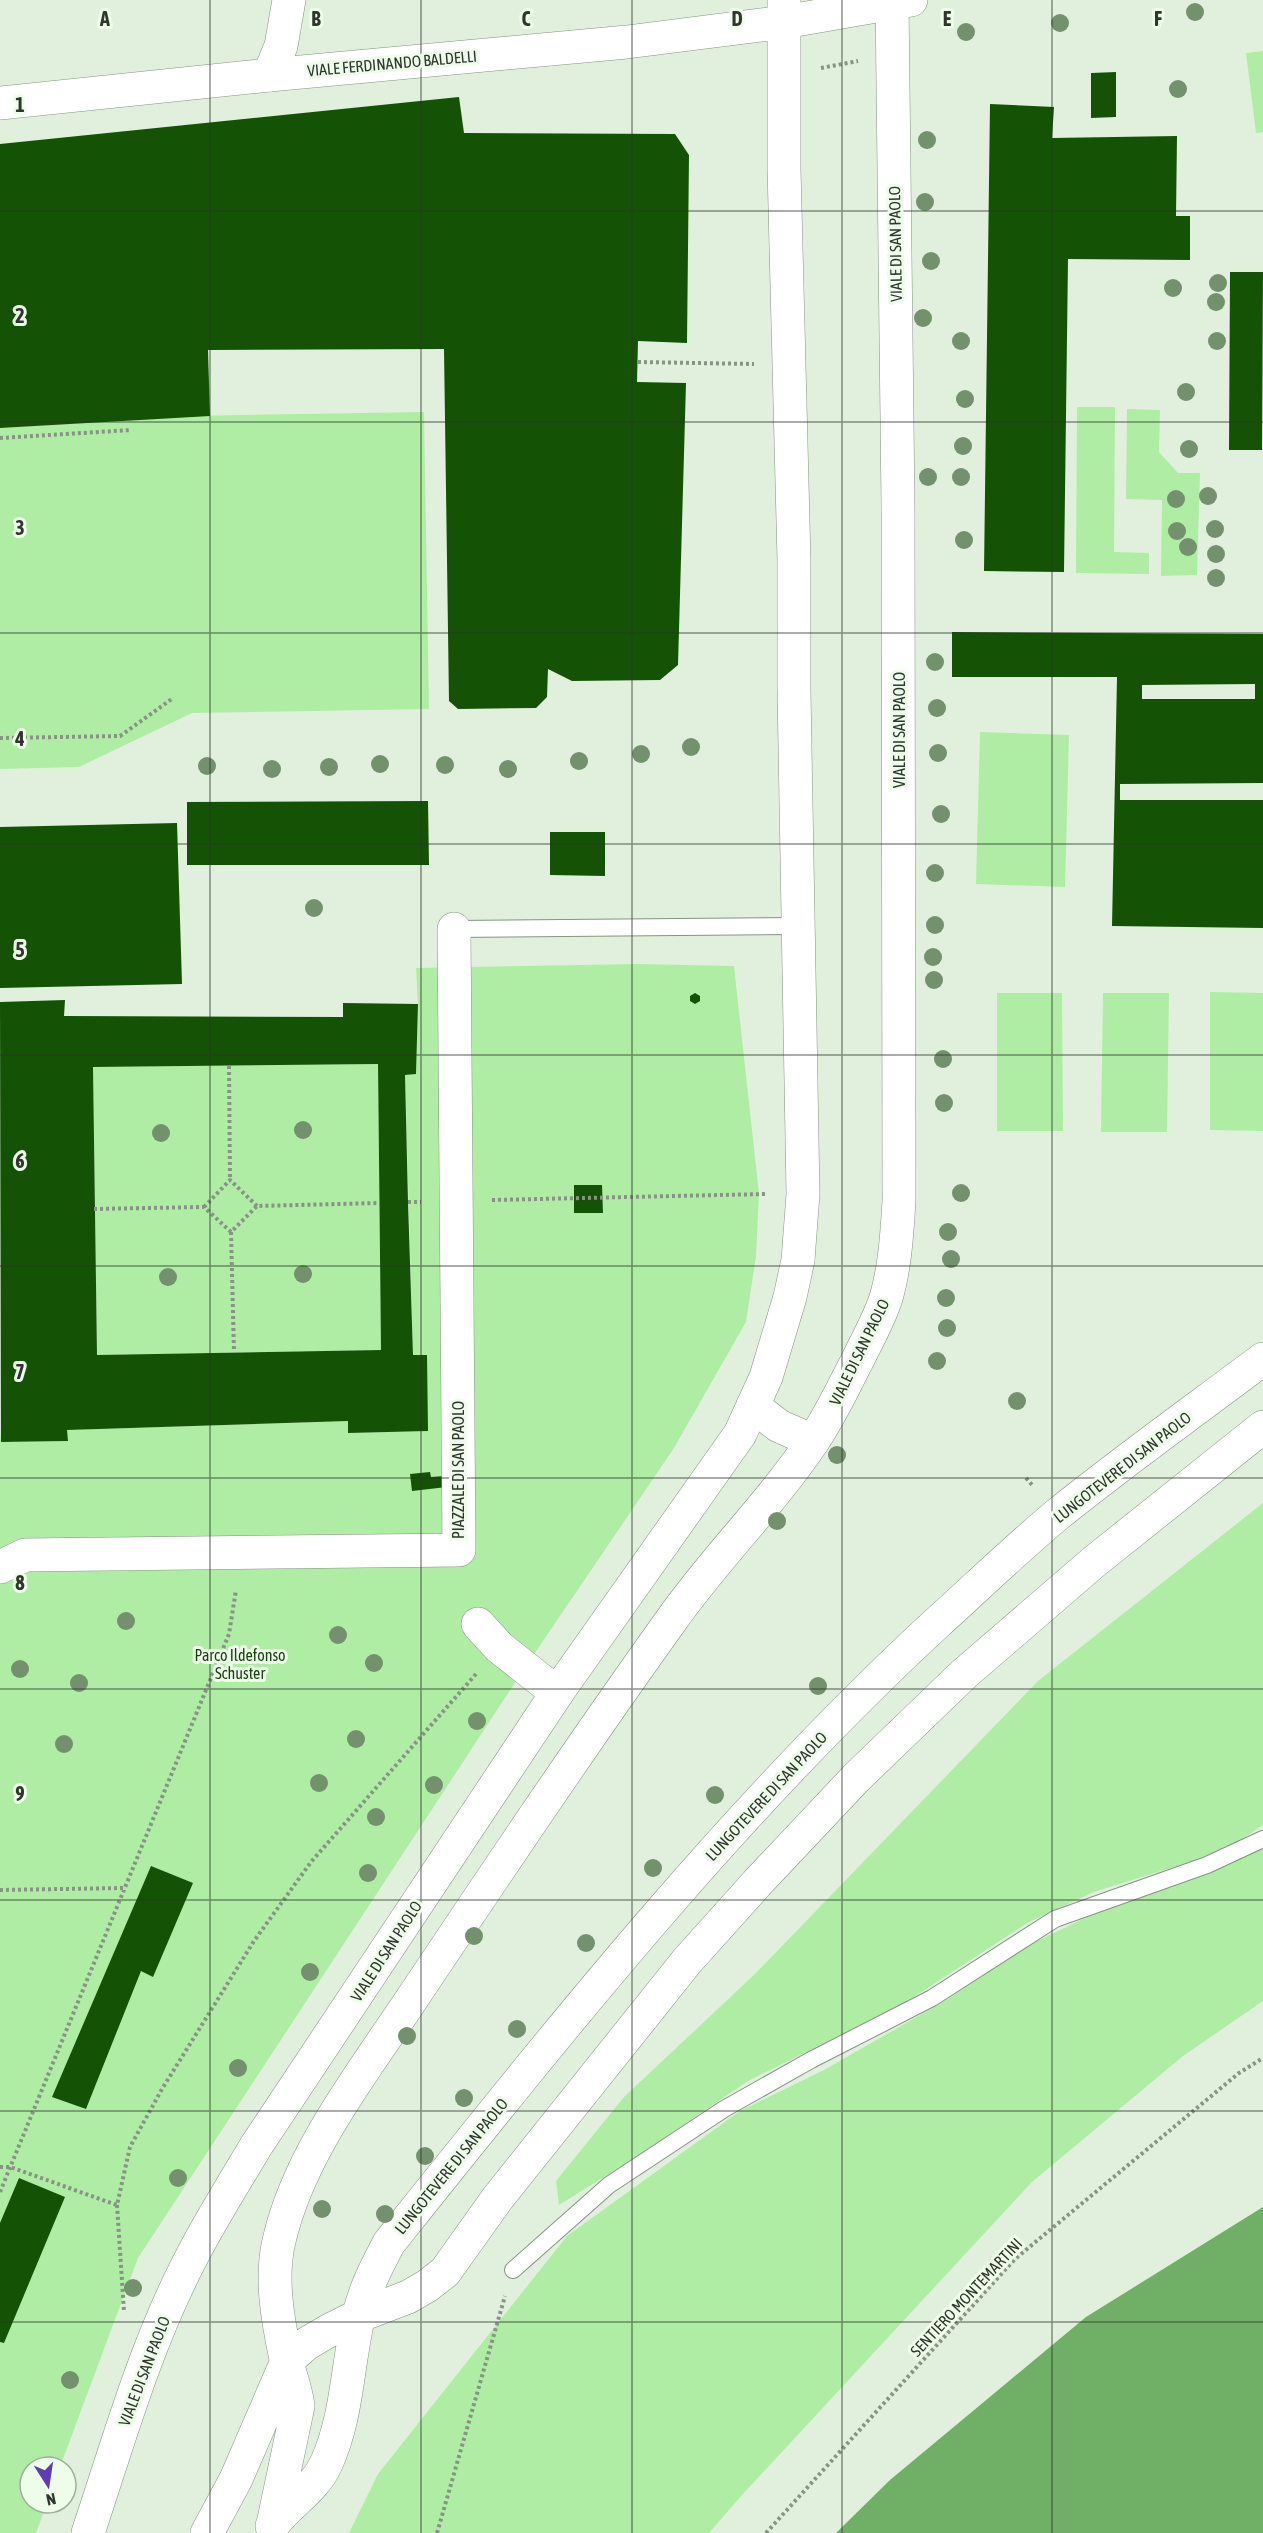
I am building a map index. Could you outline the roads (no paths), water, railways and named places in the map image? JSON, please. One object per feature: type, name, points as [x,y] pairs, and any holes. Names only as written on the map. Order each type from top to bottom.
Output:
[{"type":"street","points":[[269,75],[281,46],[289,0]]},
{"type":"street","name":"VIALE FERDINANDO BALDELLI","points":[[0,103],[269,75],[627,42],[784,11],[898,2]]},
{"type":"street","name":"VIALE DI SAN PAOLO","points":[[271,2528],[298,2406],[296,2390],[287,2361],[275,2280],[278,2244],[285,2217],[317,2144],[382,2043],[587,1739],[691,1591],[786,1478],[813,1441],[834,1406],[880,1314],[891,1275],[900,1201],[898,2]]},
{"type":"street","name":"VIALE DI SAN PAOLO","points":[[88,2533],[131,2402],[187,2265],[256,2146],[558,1693],[740,1434],[766,1377],[790,1297],[798,1260],[803,1194],[784,168],[784,11]]},
{"type":"street","name":"PIAZZALE DI SAN PAOLO","points":[[0,1567],[25,1555],[459,1550],[454,929]]},
{"type":"street","name":"LUNGOTEVERE DI SAN PAOLO","points":[[271,2528],[316,2482],[327,2463],[348,2393],[358,2316],[367,2284],[390,2243],[577,2010],[712,1853],[815,1743],[935,1625],[1057,1515],[1263,1359]]},
{"type":"street","points":[[753,1406],[779,1426],[813,1441]]},
{"type":"street","points":[[207,2533],[236,2479],[287,2361],[306,2344],[358,2316],[408,2297],[445,2272],[497,2199],[687,1961],[856,1778],[973,1666],[1095,1561],[1263,1427]]},
{"type":"street","points":[[489,1635],[558,1693]]},
{"type":"lane","points":[[454,929],[798,926]]},
{"type":"lane","points":[[513,2270],[609,2185],[724,2109],[811,2060],[932,1998],[1055,1919],[1207,1865],[1263,1839]]},
{"type":"park label","name":"Parco Ildefonso Schuster","points":[[240,1664]]}]
